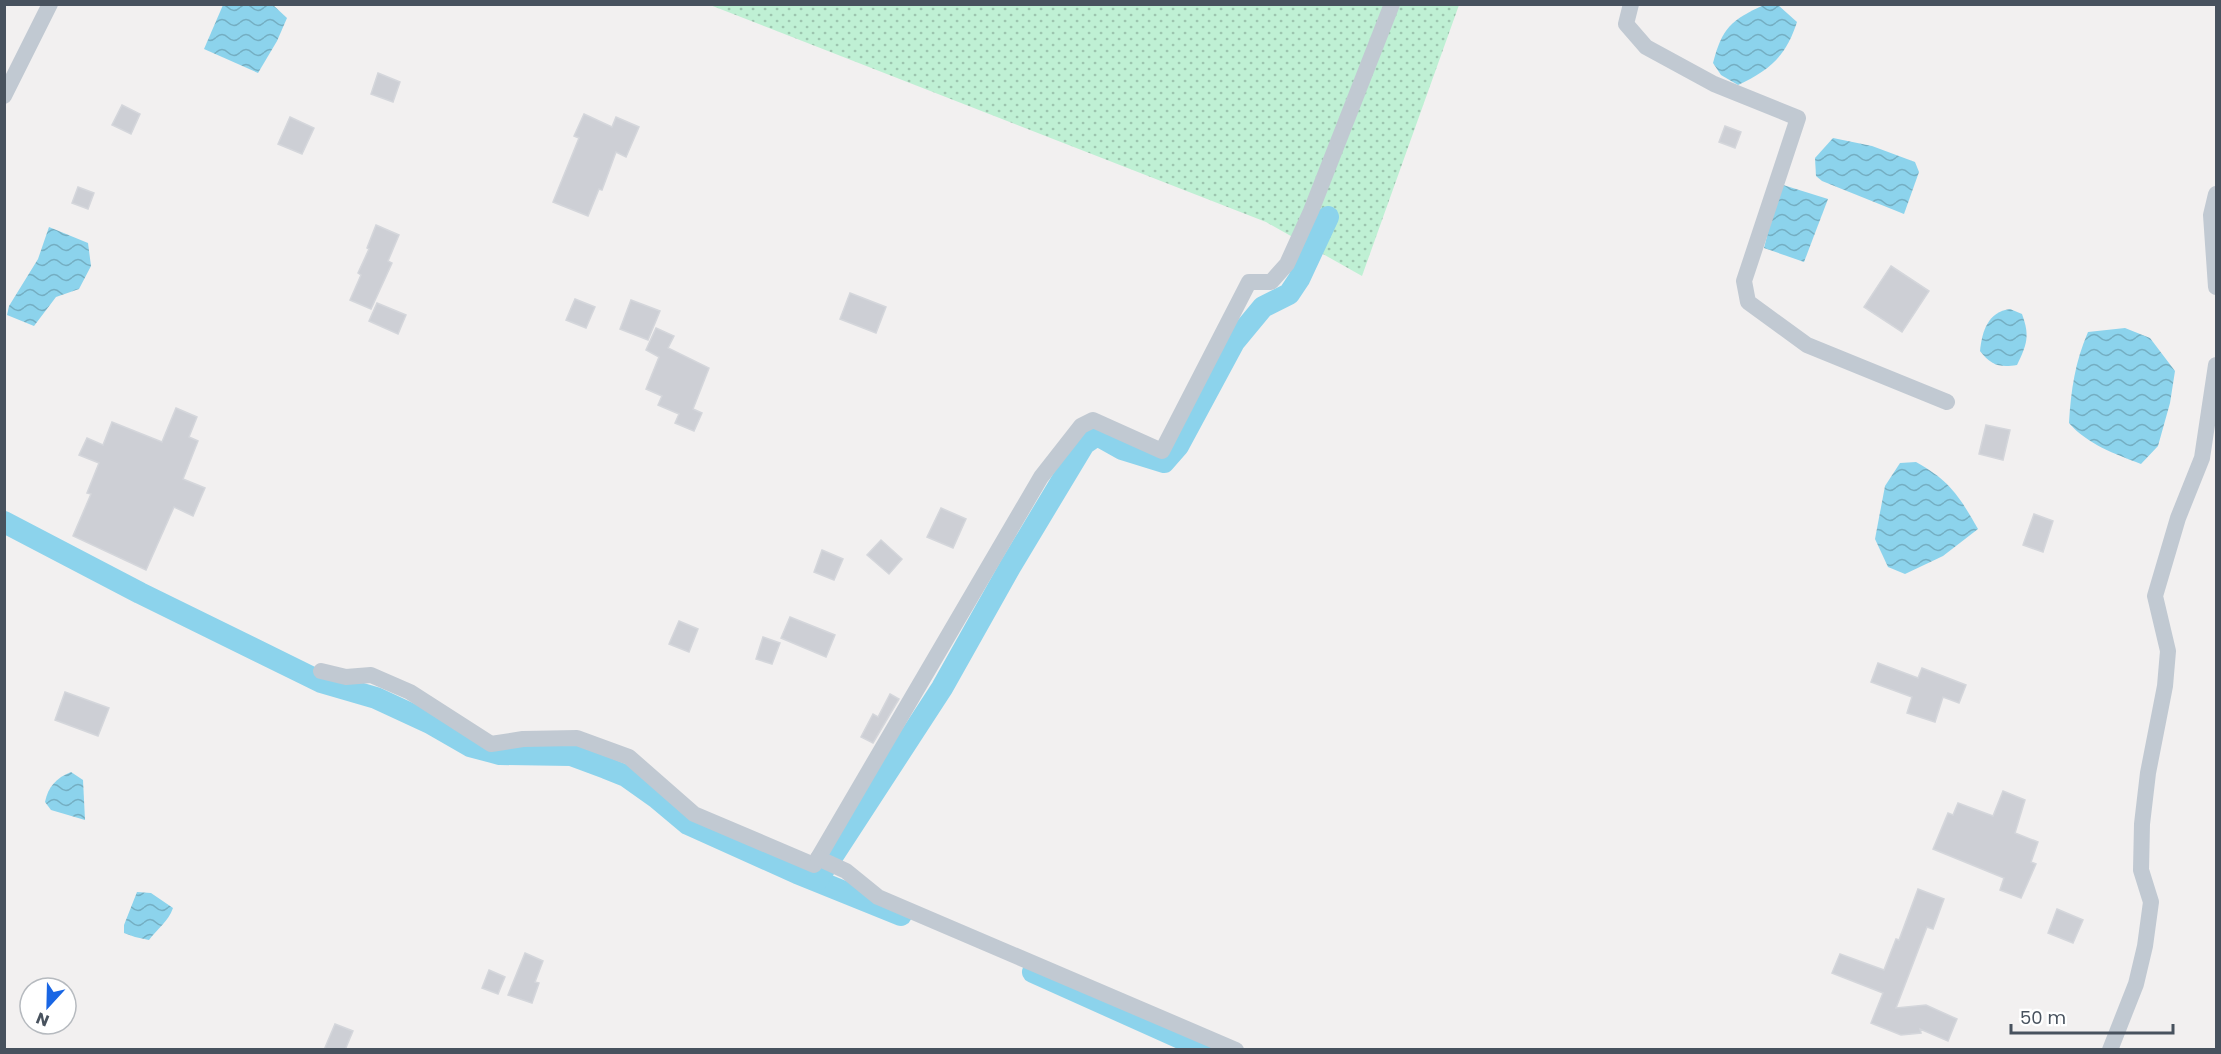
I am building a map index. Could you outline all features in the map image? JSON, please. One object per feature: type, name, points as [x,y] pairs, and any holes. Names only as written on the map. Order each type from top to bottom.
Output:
[{"type":"street","points":[[4,96],[50,4]]},
{"type":"street","points":[[321,670],[346,677],[370,675],[410,692],[491,744],[523,739],[576,738],[629,757],[694,814],[814,865],[1041,477],[1081,426],[1093,420],[1162,452],[1250,282],[1271,282],[1287,264],[1311,211],[1392,4]]},
{"type":"street","points":[[1631,4],[1626,24],[1646,47],[1714,84],[1798,118],[1744,281],[1748,302],[1807,345],[1947,402]]},
{"type":"street","points":[[2217,194],[2211,215],[2217,287]]},
{"type":"street","points":[[2110,1050],[2136,984],[2145,946],[2151,902],[2141,870],[2142,824],[2151,752],[2166,686],[2168,651],[2155,596],[2178,518],[2202,458],[2217,365]]},
{"type":"street","points":[[819,859],[846,871],[878,897],[1236,1050]]},
{"type":"green space","points":[[710,5],[1459,5],[1362,276],[1266,222]]},
{"type":"water","points":[[223,5],[273,5],[287,18],[277,41],[258,73],[204,49]]},
{"type":"water","points":[[1764,5],[1778,5],[1797,22],[1788,44],[1775,61],[1759,74],[1738,85],[1721,75],[1713,63],[1716,51],[1724,33],[1730,26],[1743,15]]},
{"type":"water","points":[[1833,138],[1872,146],[1915,162],[1919,172],[1904,214],[1822,181],[1816,176],[1815,158]]},
{"type":"water","points":[[1780,184],[1828,199],[1804,262],[1764,248]]},
{"type":"water","points":[[49,227],[88,243],[91,266],[79,289],[56,297],[34,326],[7,315],[9,306],[38,259]]},
{"type":"water","points":[[2010,309],[2022,314],[2026,328],[2026,340],[2017,365],[2000,366],[1984,356],[1980,351],[1981,344],[1991,318]]},
{"type":"water","points":[[2125,328],[2150,338],[2175,371],[2170,403],[2158,446],[2141,464],[2093,443],[2069,423],[2074,376],[2088,332]]},
{"type":"water","points":[[1916,462],[1953,490],[1978,529],[1943,556],[1905,574],[1888,567],[1875,539],[1885,486],[1900,463]]},
{"type":"water","points":[[71,772],[83,780],[85,820],[51,810],[45,802],[54,784]]},
{"type":"water","points":[[137,892],[151,893],[173,908],[166,921],[149,940],[124,933],[124,925]]},
{"type":"building","points":[[378,73],[400,82],[393,102],[371,94]]},
{"type":"building","points":[[122,105],[140,114],[131,134],[112,125]]},
{"type":"building","points":[[584,114],[612,127],[616,117],[639,127],[626,157],[616,152],[602,190],[599,189],[588,216],[553,202],[579,138],[574,136]]},
{"type":"building","points":[[290,117],[314,128],[302,154],[278,144]]},
{"type":"building","points":[[1725,126],[1741,132],[1735,148],[1719,142]]},
{"type":"building","points":[[78,187],[94,193],[88,209],[72,203]]},
{"type":"building","points":[[376,225],[399,235],[388,261],[392,263],[371,309],[350,300],[361,275],[358,273],[369,249],[367,248]]},
{"type":"building","points":[[1891,266],[1929,291],[1902,332],[1864,307]]},
{"type":"building","points":[[850,293],[886,307],[876,333],[840,319]]},
{"type":"building","points":[[575,299],[595,307],[586,328],[566,320]]},
{"type":"building","points":[[631,300],[660,311],[648,340],[620,329]]},
{"type":"building","points":[[377,303],[406,315],[398,334],[369,321]]},
{"type":"building","points":[[656,328],[674,336],[668,348],[709,368],[693,409],[702,413],[694,431],[675,423],[679,414],[658,405],[662,396],[646,389],[659,357],[646,350]]},
{"type":"building","points":[[176,408],[197,417],[189,437],[198,441],[183,479],[205,488],[193,516],[174,507],[146,570],[73,536],[91,494],[87,493],[99,463],[79,455],[87,438],[103,445],[112,422],[162,442]]},
{"type":"building","points":[[1986,425],[2010,430],[2003,460],[1979,454]]},
{"type":"building","points":[[941,508],[966,519],[953,548],[927,537]]},
{"type":"building","points":[[2034,514],[2053,521],[2043,552],[2023,545]]},
{"type":"building","points":[[881,540],[902,559],[889,574],[867,555]]},
{"type":"building","points":[[822,550],[843,559],[834,580],[814,572]]},
{"type":"building","points":[[790,617],[835,635],[826,657],[781,638]]},
{"type":"building","points":[[679,621],[698,629],[689,652],[669,644]]},
{"type":"building","points":[[763,637],[780,643],[772,664],[756,659]]},
{"type":"building","points":[[1878,663],[1918,678],[1922,668],[1966,685],[1959,703],[1943,697],[1935,722],[1907,713],[1912,697],[1871,682]]},
{"type":"building","points":[[65,692],[109,708],[98,736],[55,720]]},
{"type":"building","points":[[890,694],[899,699],[873,743],[861,737],[873,714],[878,717]]},
{"type":"building","points":[[2003,791],[2025,800],[2015,833],[2038,842],[2031,862],[2036,864],[2021,898],[2000,890],[2004,878],[1933,849],[1948,813],[1953,815],[1958,803],[1993,816]]},
{"type":"building","points":[[1918,889],[1944,899],[1933,929],[1927,927],[1896,1008],[1926,1005],[1957,1019],[1948,1041],[1920,1029],[1921,1033],[1901,1035],[1871,1023],[1883,993],[1832,973],[1840,954],[1884,970],[1896,939],[1899,940]]},
{"type":"building","points":[[2057,909],[2083,920],[2073,943],[2048,933]]},
{"type":"building","points":[[525,953],[543,961],[535,982],[539,983],[532,1003],[508,995]]},
{"type":"building","points":[[489,970],[505,977],[498,994],[482,988]]},
{"type":"building","points":[[335,1024],[353,1031],[345,1050],[324,1050]]},
{"type":"waterway","points":[[817,880],[942,688],[1010,567],[1084,444],[1097,435],[1122,449],[1164,462],[1178,446],[1234,342],[1263,307],[1289,294],[1299,279],[1328,217]]},
{"type":"waterway","points":[[4,522],[140,593],[321,682],[376,698],[430,723],[470,746],[500,754],[571,755],[626,776],[688,824],[797,873],[901,915]]},
{"type":"waterway","points":[[1033,972],[1207,1050]]}]
